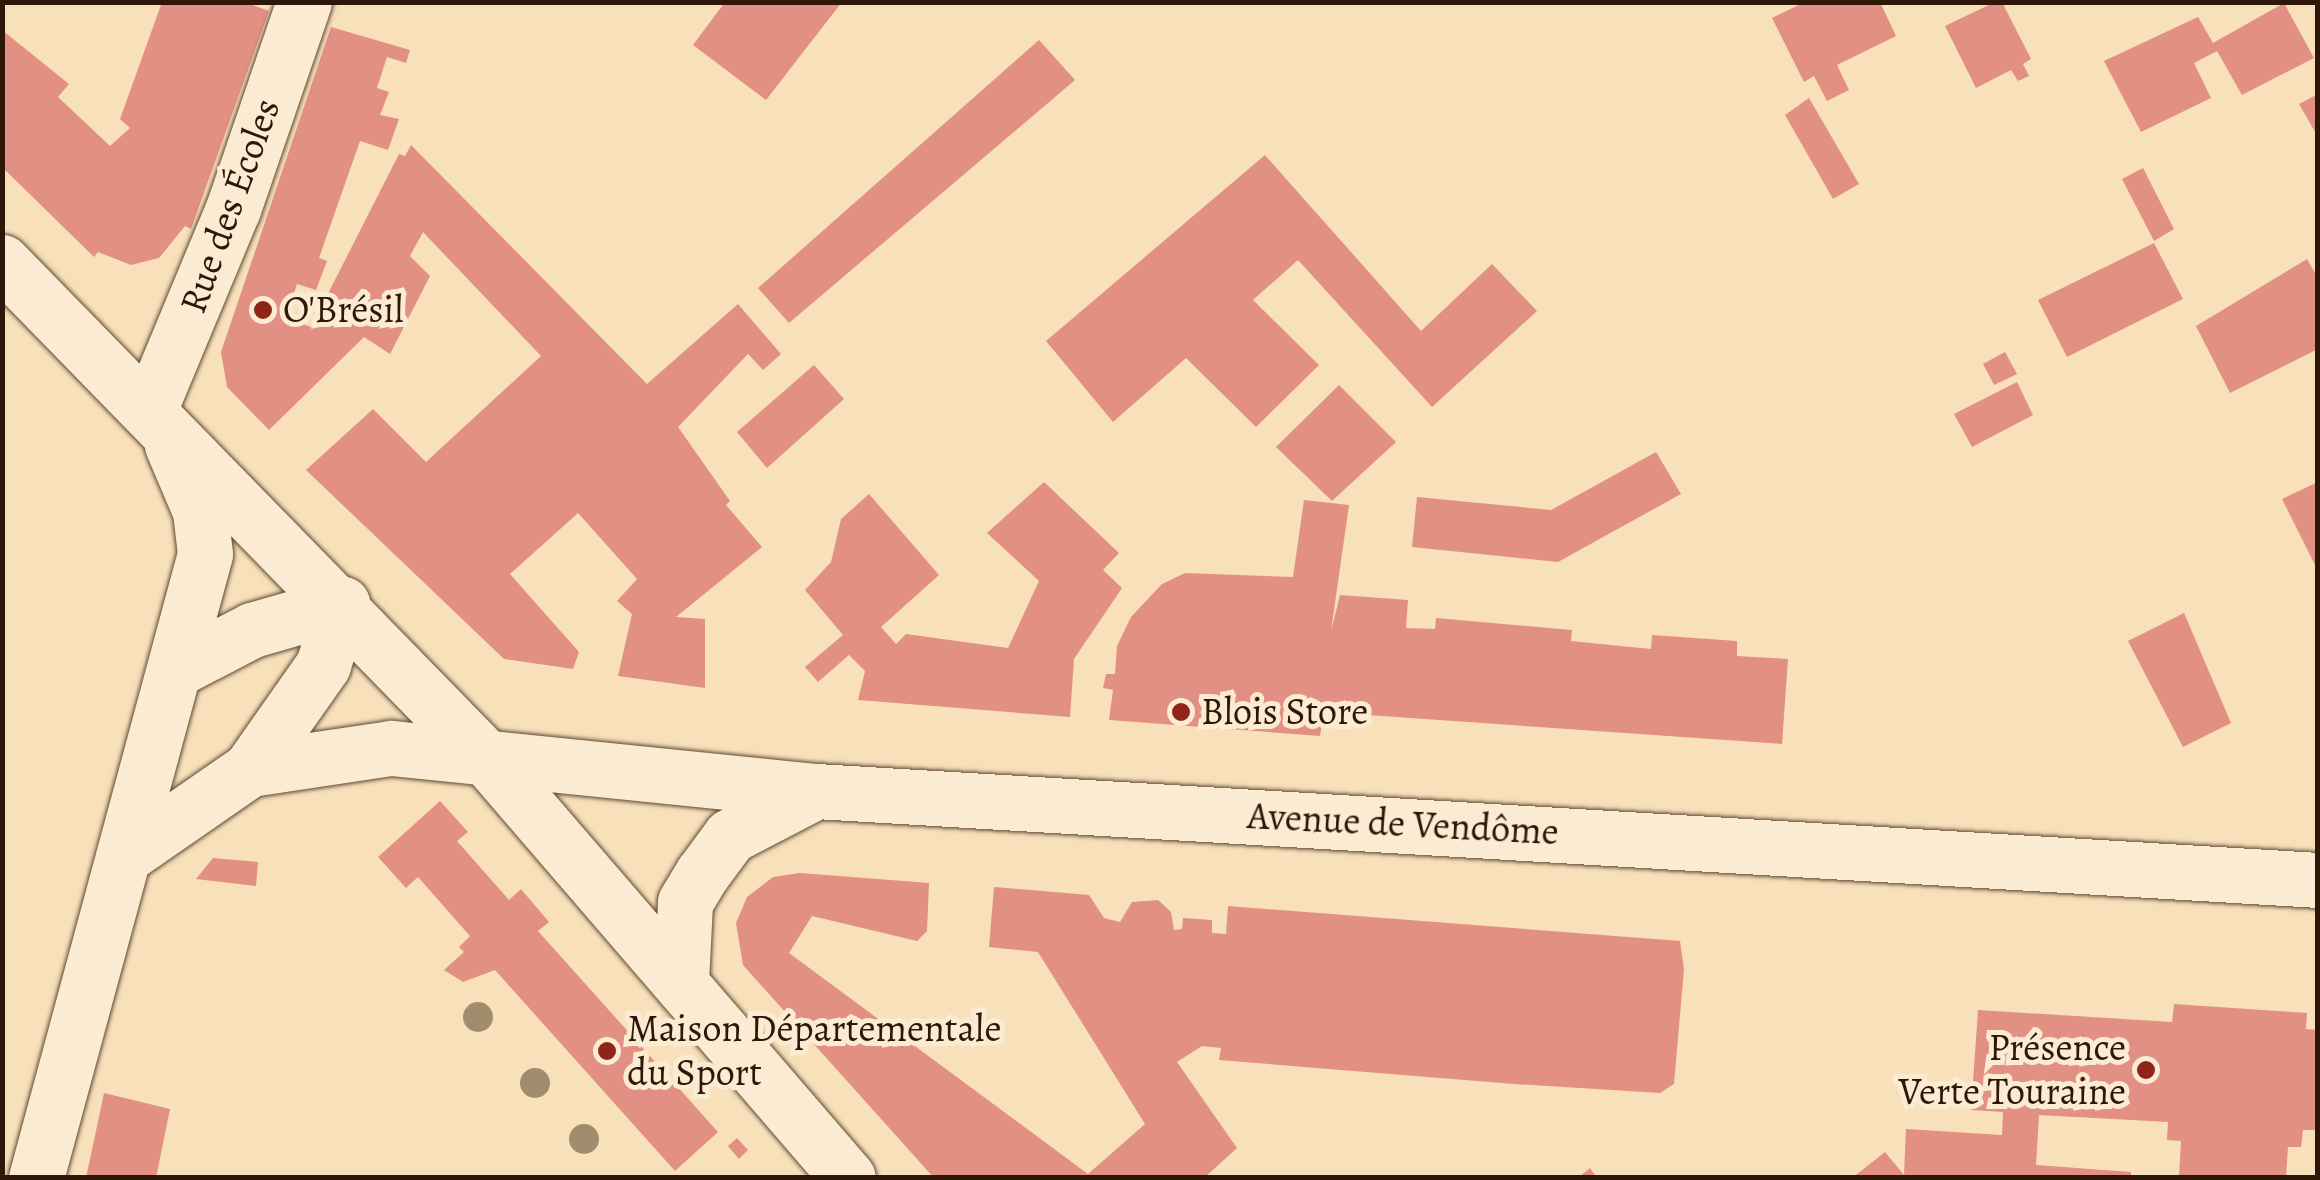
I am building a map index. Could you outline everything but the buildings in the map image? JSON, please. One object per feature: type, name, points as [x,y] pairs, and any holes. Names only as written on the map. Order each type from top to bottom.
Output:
[{"type":"main road","name":"Rue des Écoles","points":[[150,408],[233,209],[304,2]]},
{"type":"main road","points":[[2,262],[342,604],[489,762],[848,1178]]},
{"type":"main road","points":[[36,1178],[205,554],[188,473],[150,408]]},
{"type":"main road","points":[[175,670],[252,630],[342,604]]},
{"type":"main road","points":[[123,858],[250,769],[322,665],[342,604]]},
{"type":"main road","name":"Avenue de Vendôme","points":[[250,769],[363,748],[816,790],[2318,880]]},
{"type":"main road","points":[[680,982],[685,902],[702,874],[730,836],[816,790]]},
{"type":"place","name":"O'Brésil","points":[[263,310]]},
{"type":"place","name":"Blois Store","points":[[1181,712]]},
{"type":"place","name":"Maison Départementale du Sport","points":[[607,1051]]},
{"type":"place","name":"Présence Verte Touraine","points":[[2146,1070]]}]
